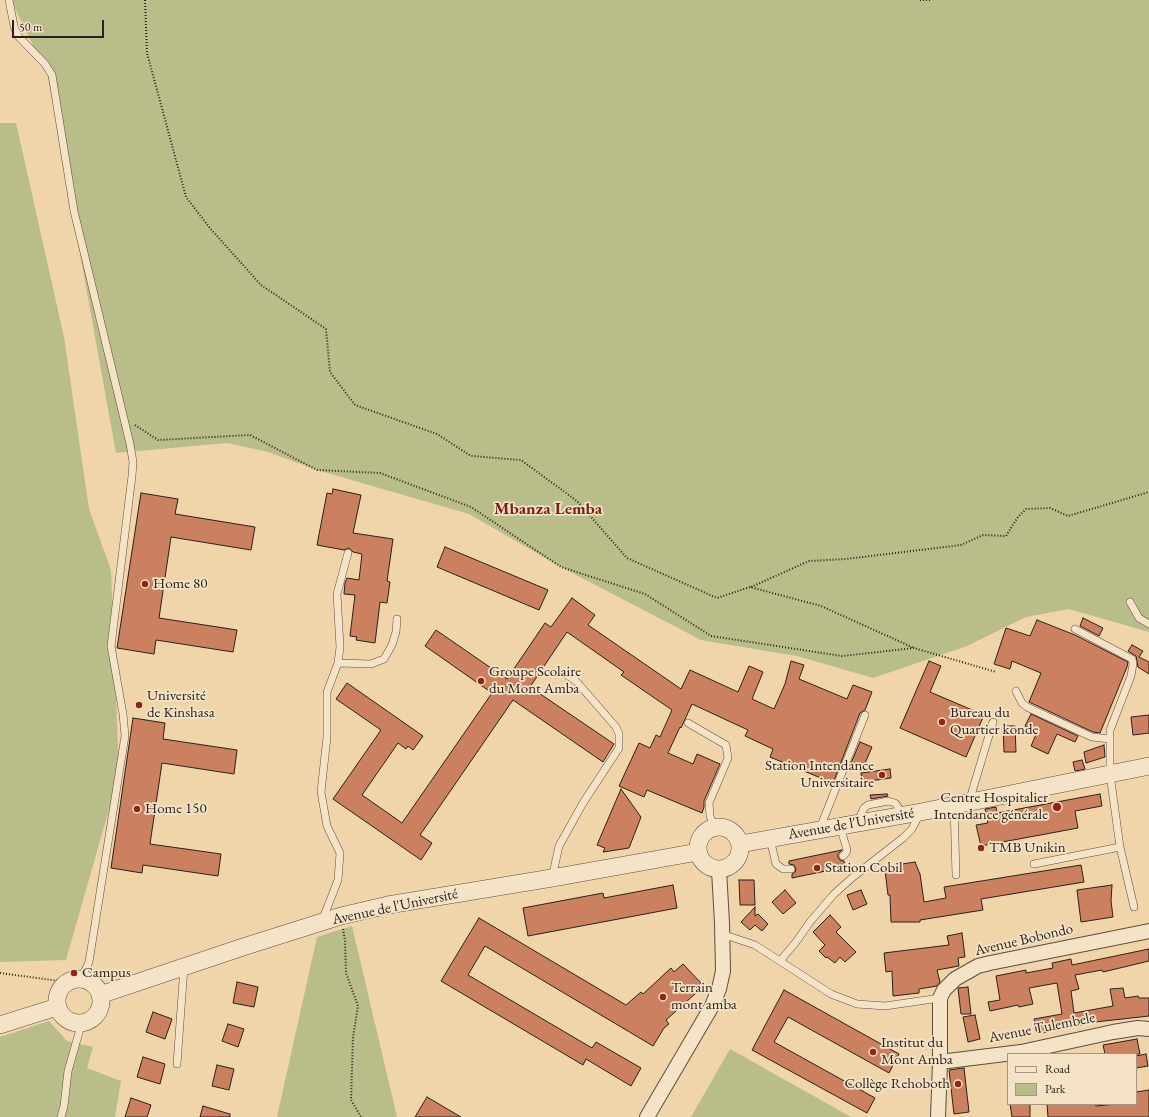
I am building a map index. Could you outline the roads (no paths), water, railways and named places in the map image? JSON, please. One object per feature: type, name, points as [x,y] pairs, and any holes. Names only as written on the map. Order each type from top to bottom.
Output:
[{"type":"street","name":"Avenue de l'Université","points":[[740,844],[913,814],[1149,766]]},
{"type":"street","points":[[720,827],[729,829],[736,835],[740,844],[740,854],[736,862],[728,868],[718,870],[709,867],[702,861],[698,852],[699,842],[703,834],[711,828],[720,827]]},
{"type":"street","name":"Avenue de l'Université","points":[[100,995],[184,966],[342,916],[388,905],[698,852]]},
{"type":"street","points":[[647,1117],[715,1000],[719,989],[722,971],[722,923],[718,870]]},
{"type":"street","name":"Avenue Bobondo","points":[[940,998],[944,990],[955,979],[978,966],[1149,931]]},
{"type":"street","points":[[74,980],[87,980],[95,986],[100,995],[101,1004],[98,1013],[91,1019],[82,1022],[68,1020],[63,1016],[57,1007],[57,999],[60,989],[74,980]]},
{"type":"street","points":[[938,1117],[940,998]]},
{"type":"street","points":[[0,1025],[57,1007]]},
{"type":"street","name":"Avenue Tulembele","points":[[1013,1053],[1113,1032],[1138,1028],[1149,1029]]},
{"type":"street","name":"Avenue Tulembele","points":[[940,1062],[1007,1054]]},
{"type":"lane","points":[[9,0],[14,26],[18,36],[46,64],[52,75],[74,211],[124,417],[133,462],[110,646],[123,714],[125,736],[89,962],[74,980]]},
{"type":"lane","points":[[321,923],[338,880],[340,853],[327,826],[321,792],[327,737],[327,692],[338,662],[340,647],[337,594],[348,553]]},
{"type":"lane","points":[[1130,602],[1139,618],[1149,624]]},
{"type":"lane","points":[[338,662],[371,664],[384,659],[392,645],[396,632],[397,619]]},
{"type":"lane","points":[[1075,629],[1132,659],[1133,669],[1110,730],[1110,774],[1120,847],[1134,907]]},
{"type":"lane","points":[[552,878],[559,846],[583,803],[619,748],[619,734],[616,726],[576,681],[567,675]]},
{"type":"lane","points":[[1016,691],[1022,703],[1027,707],[1092,737],[1110,739]]},
{"type":"lane","points":[[820,830],[865,715]]},
{"type":"lane","points":[[956,875],[962,804],[993,722]]},
{"type":"lane","points":[[688,723],[726,745],[728,758],[709,803],[710,816],[715,828]]},
{"type":"lane","points":[[780,961],[834,894],[912,829],[913,814]]},
{"type":"lane","points":[[840,826],[847,850],[843,856]]},
{"type":"lane","points":[[770,838],[776,864],[783,869],[790,869]]},
{"type":"lane","points":[[1034,864],[1120,847]]},
{"type":"lane","points":[[722,934],[755,945],[831,994],[856,1004],[885,1006],[940,998]]},
{"type":"lane","points":[[177,1064],[184,966]]},
{"type":"lane","points":[[61,1117],[68,1071],[82,1022]]},
{"type":"place","name":"Home 80","points":[[145,584]]},
{"type":"place","name":"Groupe Scolaire du Mont Amba","points":[[481,681]]},
{"type":"place","name":"Université de Kinshasa","points":[[139,705]]},
{"type":"place","name":"Bureau du Quartier konde","points":[[942,722]]},
{"type":"place","name":"Station Intendance Universitaire","points":[[882,775]]},
{"type":"place","name":"Centre Hospitalier Intendance générale","points":[[1057,807]]},
{"type":"place","name":"Home 150","points":[[137,809]]},
{"type":"place","name":"TMB Unikin","points":[[981,848]]},
{"type":"place","name":"Station Cobil","points":[[817,868]]},
{"type":"place","name":"Campus","points":[[74,973]]},
{"type":"place","name":"Terrain mont amba","points":[[663,997]]},
{"type":"place","name":"Institut du Mont Amba","points":[[873,1052]]},
{"type":"place","name":"Collège Rehoboth","points":[[958,1084]]},
{"type":"district","name":"Mbanza Lemba","points":[[548,509]]}]
